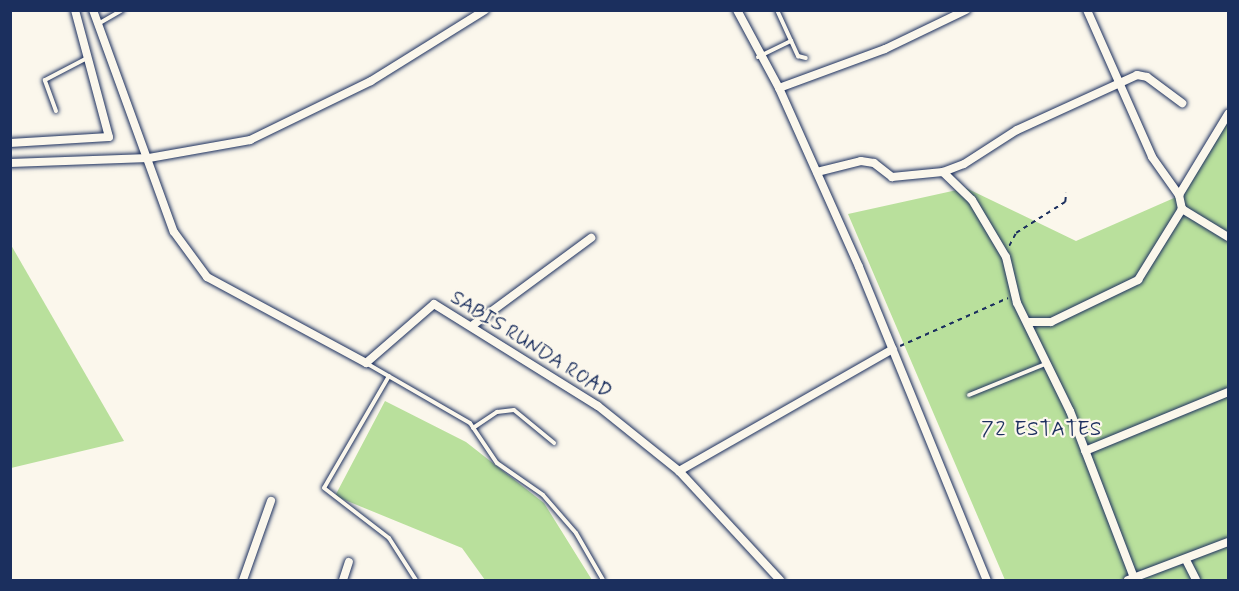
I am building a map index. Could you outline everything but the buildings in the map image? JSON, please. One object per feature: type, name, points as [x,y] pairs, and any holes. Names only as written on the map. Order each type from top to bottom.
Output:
[{"type":"street","points":[[10,142],[109,137],[75,10]]},
{"type":"street","points":[[93,10],[149,158],[174,232],[195,267],[366,363]]},
{"type":"street","points":[[10,163],[149,158],[250,140],[371,81],[485,10]]},
{"type":"street","points":[[736,10],[758,57],[779,88],[817,172],[893,349],[987,580]]},
{"type":"street","points":[[779,88],[885,49],[966,10]]},
{"type":"street","points":[[1028,321],[1051,322],[1138,280],[1182,209],[1179,195],[1152,157],[1120,79],[1087,10]]},
{"type":"street","points":[[817,172],[861,161],[892,177],[943,172],[1120,79],[1147,77],[1182,103]]},
{"type":"street","points":[[1179,195],[1228,114]]},
{"type":"street","points":[[943,172],[972,200],[1006,257],[1016,296],[1039,339],[1085,451],[1131,579],[1186,560],[1228,542]]},
{"type":"street","points":[[1182,209],[1228,237]]},
{"type":"street","points":[[473,325],[591,238]]},
{"type":"street","name":"SABIS RUNDA ROAD","points":[[366,363],[434,304],[473,325],[598,405],[679,471],[780,580]]},
{"type":"street","points":[[1039,339],[1051,322]]},
{"type":"street","points":[[679,471],[893,349]]},
{"type":"street","points":[[1085,451],[1228,392]]},
{"type":"street","points":[[243,580],[271,501]]},
{"type":"street","points":[[1186,560],[1196,580]]},
{"type":"street","points":[[343,580],[349,562]]},
{"type":"lane","points":[[98,24],[122,10]]},
{"type":"lane","points":[[777,10],[798,56],[806,58]]},
{"type":"lane","points":[[758,57],[791,41]]},
{"type":"lane","points":[[56,111],[45,80],[87,58]]},
{"type":"lane","points":[[366,363],[473,428],[497,463],[549,502],[603,580]]},
{"type":"lane","points":[[969,395],[1048,363]]},
{"type":"lane","points":[[389,376],[324,483],[328,495],[389,538],[416,580]]},
{"type":"lane","points":[[473,428],[497,412],[514,410],[554,443]]},
{"type":"path","points":[[1006,257],[1016,233],[1065,202],[1066,193]]},
{"type":"path","points":[[893,349],[1016,296]]},
{"type":"green space","points":[[1228,115],[1228,580],[1005,580],[848,214],[966,188],[1076,241],[1174,198]]},
{"type":"green space","points":[[11,245],[124,441],[11,468]]},
{"type":"green space","points":[[385,401],[466,442],[544,503],[592,580],[485,580],[462,548],[335,496]]},
{"type":"district","name":"72 ESTATES","points":[[1042,429]]}]
